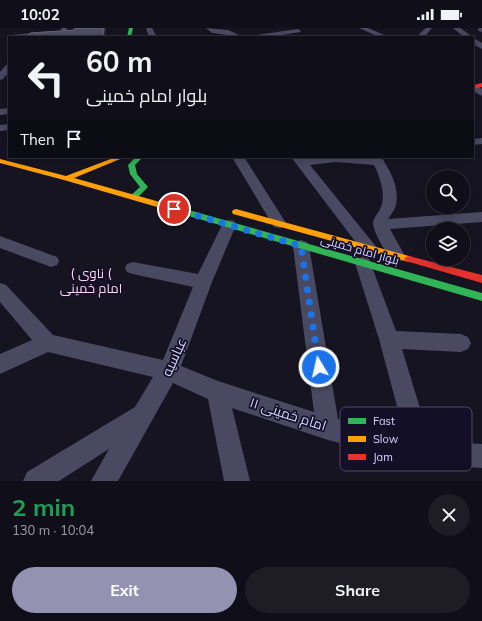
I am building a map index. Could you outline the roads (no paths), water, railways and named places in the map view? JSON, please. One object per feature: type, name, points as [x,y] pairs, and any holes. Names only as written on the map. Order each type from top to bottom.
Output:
[{"type":"main road","points":[[475,84],[482,76]]},
{"type":"main road","points":[[67,178],[120,158]]},
{"type":"main road","points":[[139,158],[131,165],[131,169],[132,172],[148,188]]},
{"type":"main road","points":[[67,178],[74,168],[91,159]]},
{"type":"main road","name":"بلوار امام خمینی","points":[[0,161],[133,197],[228,217],[279,223],[482,297]]},
{"type":"main road","points":[[74,168],[101,174]]},
{"type":"main road","points":[[130,182],[148,188]]},
{"type":"main road","points":[[133,197],[148,188]]},
{"type":"main road","name":"بلوار امام خمینی","points":[[228,217],[301,246],[367,256],[397,256],[482,279]]},
{"type":"street","points":[[209,28],[212,31],[228,32],[238,36]]},
{"type":"street","points":[[362,28],[382,36]]},
{"type":"street","points":[[423,36],[422,34],[427,31],[428,28]]},
{"type":"street","points":[[456,28],[468,36]]},
{"type":"street","points":[[30,36],[66,31]]},
{"type":"street","points":[[263,36],[297,31]]},
{"type":"street","points":[[474,41],[482,47]]},
{"type":"street","points":[[0,77],[8,68]]},
{"type":"street","points":[[475,84],[482,92]]},
{"type":"street","points":[[239,158],[279,223]]},
{"type":"street","points":[[299,159],[377,159],[383,171],[389,194],[388,208],[381,218],[381,225],[397,256]]},
{"type":"street","points":[[299,159],[367,256],[408,407]]},
{"type":"street","name":"عباسیه","points":[[104,481],[169,371],[228,217]]},
{"type":"street","points":[[381,225],[482,217]]},
{"type":"street","points":[[0,242],[51,262]]},
{"type":"street","points":[[301,246],[328,428]]},
{"type":"street","points":[[133,268],[203,282]]},
{"type":"street","points":[[0,290],[47,343],[0,364]]},
{"type":"street","points":[[389,339],[462,343]]},
{"type":"street","name":"امام خمینی ۱۱","points":[[47,343],[169,371],[217,392],[340,431]]},
{"type":"street","points":[[217,392],[237,481]]},
{"type":"street","points":[[36,481],[144,414]]},
{"type":"street","name":"امام خمینی ۱۱","points":[[472,455],[482,456]]},
{"type":"district","name":"( ناوی ( امام خمینی","points":[[91,280]]}]
